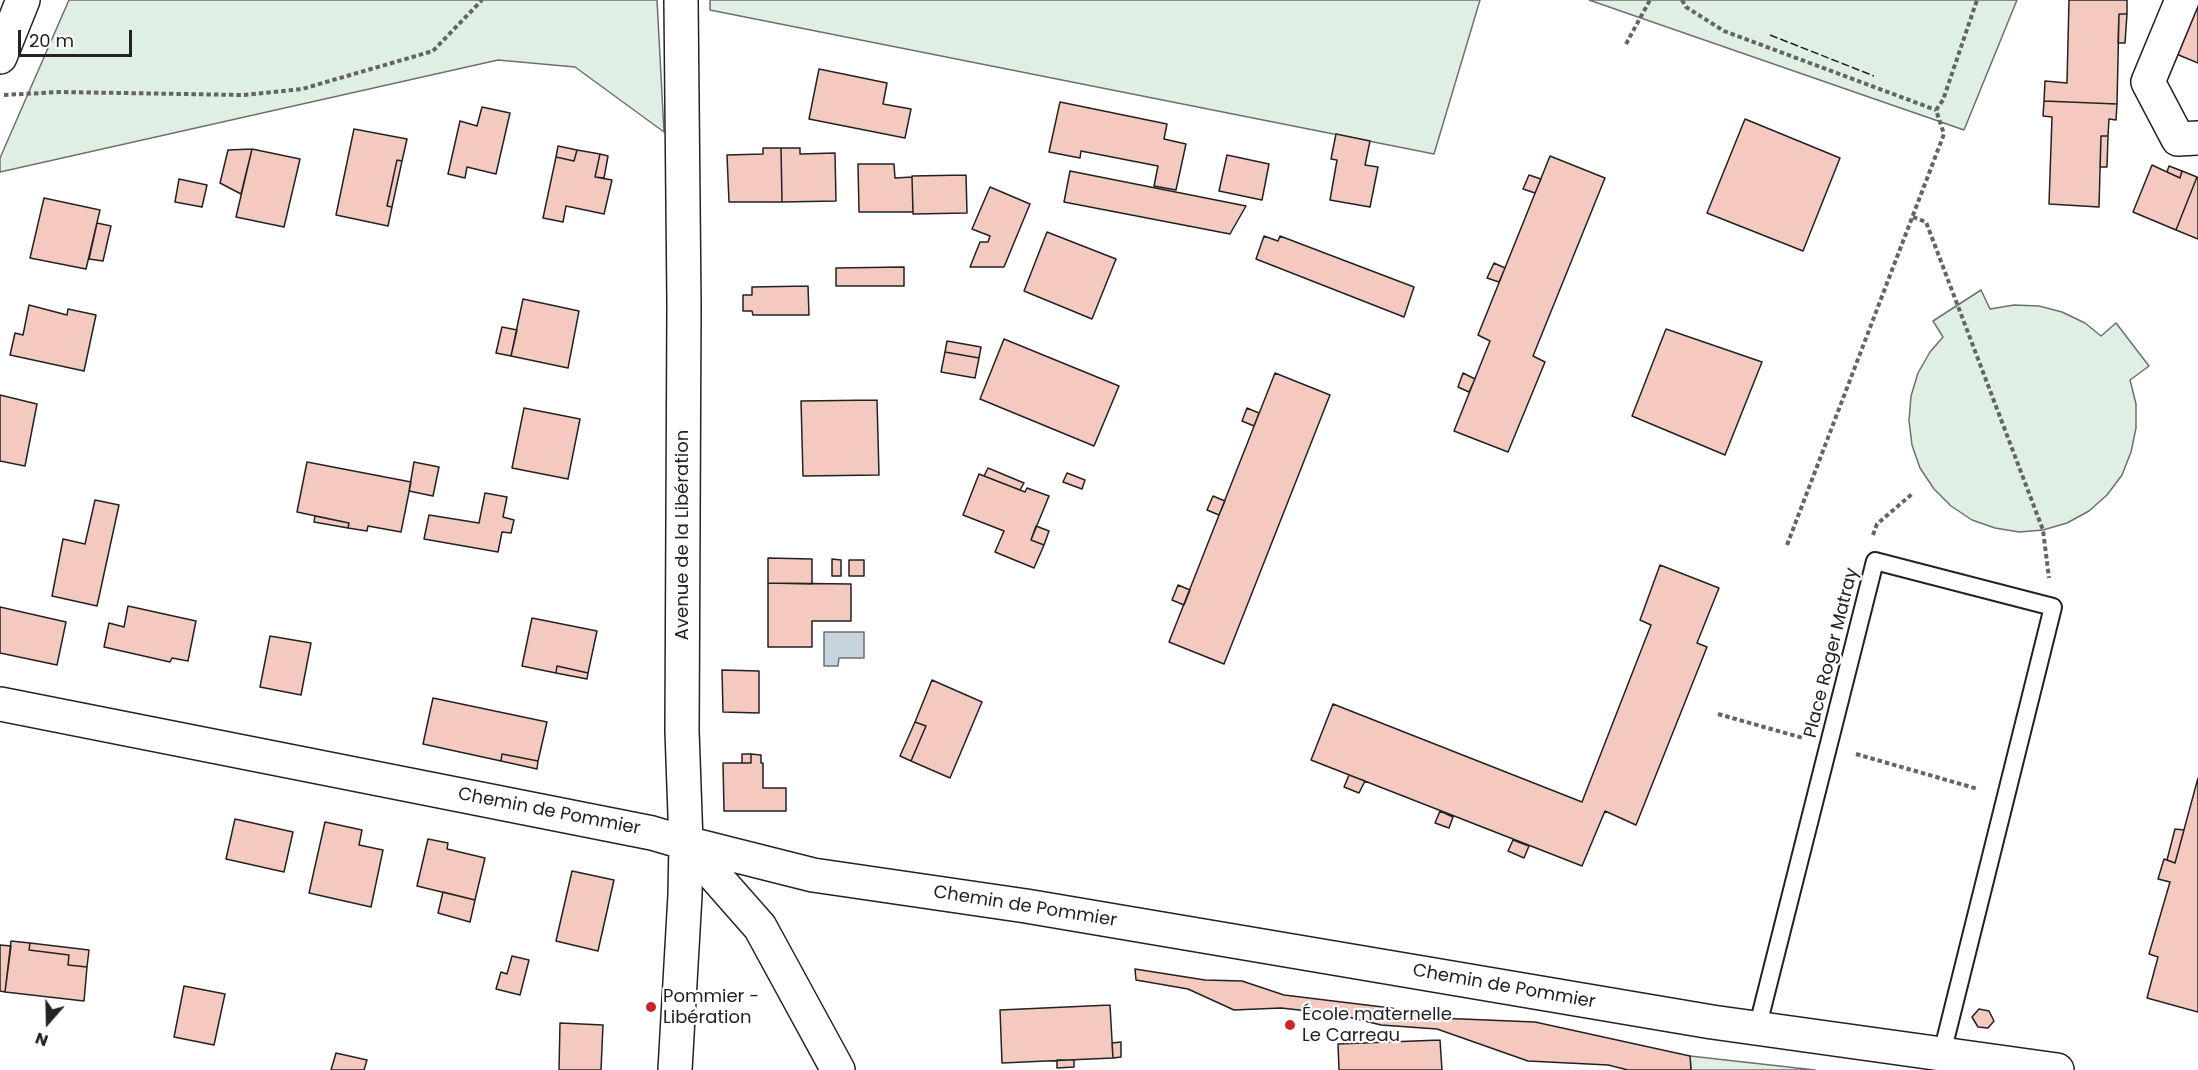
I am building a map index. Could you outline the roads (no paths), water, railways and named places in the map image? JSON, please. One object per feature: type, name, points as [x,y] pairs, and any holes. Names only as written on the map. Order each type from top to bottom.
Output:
[{"type":"street","points":[[0,57],[23,0]]},
{"type":"street","name":"Avenue de la Libération","points":[[675,1070],[686,843],[682,731],[684,304],[681,0]]},
{"type":"street","points":[[2182,0],[2148,82],[2178,139],[2198,138]]},
{"type":"street","name":"Chemin de Pommier","points":[[0,704],[652,832],[686,843],[813,875],[1026,906],[1757,1029],[2057,1070]]},
{"type":"street","points":[[686,843],[760,927],[838,1070]]},
{"type":"lane","name":"Place Roger Matray","points":[[1757,1029],[1875,561],[2053,607],[1942,1053]]},
{"type":"place","name":"Pommier - Libération","points":[[651,1007]]},
{"type":"place","name":"École maternelle Le Carreau","points":[[1290,1025]]}]
